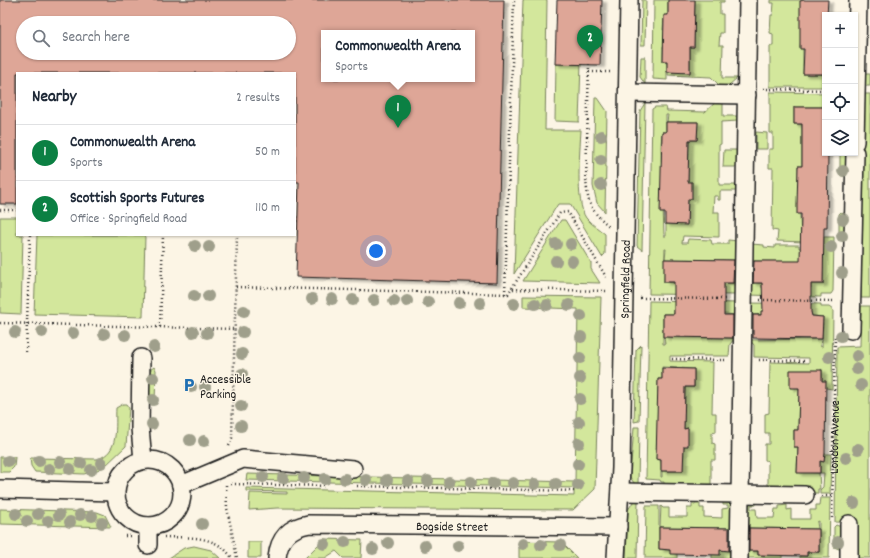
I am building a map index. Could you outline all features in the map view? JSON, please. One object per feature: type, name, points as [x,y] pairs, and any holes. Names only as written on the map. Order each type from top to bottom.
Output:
[{"type":"street","name":"Springfield Road","points":[[616,558],[620,492],[619,291],[625,239],[629,0]]},
{"type":"street","points":[[739,558],[748,0]]},
{"type":"street","points":[[855,120],[858,0]]},
{"type":"street","points":[[628,93],[747,92]]},
{"type":"street","points":[[843,331],[855,156]]},
{"type":"street","points":[[141,358],[140,428],[143,460]]},
{"type":"street","points":[[181,485],[227,465],[246,459],[353,468]]},
{"type":"street","points":[[143,460],[152,460],[166,464],[176,474],[181,485],[181,502],[174,514],[148,536],[138,524],[126,518],[118,507],[115,492],[117,481],[125,469],[131,464],[143,460]]},
{"type":"street","points":[[0,489],[115,492]]},
{"type":"street","points":[[620,492],[805,495]]},
{"type":"street","name":"Bogside Street","points":[[277,558],[280,544],[288,533],[295,528],[309,524],[618,527]]},
{"type":"street","points":[[849,524],[849,558]]},
{"type":"path","points":[[505,294],[514,0]]},
{"type":"path","points":[[589,64],[586,178],[588,201],[594,213],[625,239]]},
{"type":"path","points":[[589,72],[606,72]]},
{"type":"path","points":[[747,92],[822,90]]},
{"type":"path","points":[[0,210],[16,210]]},
{"type":"path","points":[[236,287],[508,294],[560,213],[568,212],[619,291]]},
{"type":"path","points":[[26,352],[30,236]]},
{"type":"path","points":[[160,328],[163,236]]},
{"type":"path","points":[[237,236],[232,438],[228,450],[226,483],[227,508],[237,558]]},
{"type":"path","points":[[511,289],[619,291]]},
{"type":"path","points":[[835,301],[835,308]]},
{"type":"path","points":[[0,323],[235,330]]},
{"type":"path","name":"London Avenue","points":[[843,331],[832,524],[849,524]]},
{"type":"path","points":[[226,483],[332,486]]},
{"type":"path","points":[[356,486],[574,491]]},
{"type":"path","points":[[125,536],[207,539],[223,547],[232,558]]},
{"type":"green space","points":[[523,0],[547,0],[545,130],[581,130],[579,162],[580,200],[586,218],[605,234],[605,254],[602,257],[570,204],[558,204],[514,274]]},
{"type":"green space","points":[[642,0],[646,0],[645,45],[641,45]]},
{"type":"green space","points":[[654,0],[668,0],[668,15],[664,16],[663,30],[668,30],[667,46],[663,46],[663,61],[667,61],[667,80],[653,79]]},
{"type":"green space","points":[[695,0],[724,0],[724,2],[720,2],[720,14],[723,14],[723,33],[720,33],[719,45],[723,45],[722,78],[737,78],[728,86],[720,86],[711,77],[668,75],[668,72],[690,72],[690,47],[694,47]]},
{"type":"green space","points":[[771,0],[804,0],[800,48],[803,49],[803,74],[822,74],[822,87],[770,87],[770,46],[773,46],[773,34],[770,33],[771,15],[773,15],[774,3],[771,3]]},
{"type":"green space","points":[[641,57],[645,57],[645,84],[640,77]]},
{"type":"green space","points":[[556,64],[581,64],[579,122],[555,121]]},
{"type":"green space","points":[[865,74],[870,74],[870,86],[864,86]]},
{"type":"green space","points":[[770,92],[822,93],[822,107],[794,107],[794,124],[802,124],[802,166],[798,166],[801,239],[824,245],[824,237],[834,237],[833,291],[831,294],[821,294],[821,297],[748,295],[751,244],[775,248],[775,245],[799,245],[799,248],[804,248],[804,242],[777,241],[778,231],[772,230],[773,168],[769,168],[769,149],[773,149],[773,133],[770,133]],"holes":[[[823,256],[823,284],[811,284],[811,288],[762,288],[762,283],[751,283],[751,261],[822,262]]]},
{"type":"green space","points":[[864,94],[870,94],[870,298],[861,298]]},
{"type":"green space","points":[[595,98],[598,98],[607,111],[605,212],[597,203],[593,186]]},
{"type":"green space","points":[[716,102],[723,103],[723,116],[738,116],[738,121],[721,122],[721,144],[719,145],[719,185],[737,185],[737,191],[720,191],[720,200],[718,200],[718,196],[714,196],[713,212],[719,212],[719,237],[683,236],[682,243],[687,243],[688,239],[711,240],[712,244],[728,244],[728,240],[738,241],[737,295],[649,294],[652,109],[655,107],[666,107],[667,111],[705,112]],"holes":[[[666,115],[668,115],[667,122],[698,122],[697,140],[689,140],[688,182],[692,199],[688,199],[687,224],[666,224],[666,236],[664,236],[661,147],[662,132],[666,132]],[[665,249],[665,259],[736,260],[735,283],[724,283],[724,287],[664,282]]]},
{"type":"green space","points":[[645,103],[642,250],[637,246],[640,111]]},
{"type":"green space","points":[[756,132],[767,133],[767,149],[756,149]]},
{"type":"green space","points":[[724,150],[737,150],[737,167],[723,167]]},
{"type":"green space","points":[[840,156],[847,156],[846,177],[840,175]]},
{"type":"green space","points":[[841,212],[846,214],[845,242],[839,240],[839,214]]},
{"type":"green space","points":[[0,217],[16,217],[16,236],[23,236],[21,314],[0,313]]},
{"type":"green space","points":[[561,220],[565,220],[591,263],[591,269],[600,283],[523,281]]},
{"type":"green space","points":[[37,236],[145,236],[143,317],[34,314]]},
{"type":"green space","points":[[523,296],[601,297],[595,489],[573,510],[277,508],[249,510],[250,493],[287,494],[287,492],[246,491],[246,488],[574,496],[574,488],[246,480],[247,474],[575,482],[578,309],[523,307]]},
{"type":"green space","points":[[649,301],[737,303],[737,315],[674,310],[674,314],[663,314],[663,344],[665,344],[664,337],[735,338],[730,344],[729,356],[670,356],[670,361],[713,362],[712,413],[716,413],[716,432],[712,433],[712,443],[715,444],[715,460],[711,460],[711,485],[664,485],[664,482],[661,482],[660,480],[646,479]],"holes":[[[662,367],[694,369],[694,387],[685,387],[684,429],[688,428],[684,446],[683,471],[662,471],[661,477],[661,460],[656,459],[662,394],[658,393],[658,379],[662,379]]]},
{"type":"green space","points":[[748,303],[821,304],[821,307],[829,307],[833,310],[832,389],[826,388],[822,381],[822,369],[799,388],[798,430],[794,430],[794,447],[798,447],[797,472],[819,473],[820,489],[818,489],[818,493],[808,493],[808,487],[768,486],[768,461],[765,460],[765,444],[769,444],[769,433],[765,433],[765,414],[769,413],[770,362],[809,363],[809,358],[754,357],[754,345],[750,340],[821,339],[820,346],[822,347],[823,317],[812,316],[811,312],[748,315]]},
{"type":"green space","points":[[861,306],[870,306],[870,558],[857,558],[857,523],[835,522],[837,347],[860,346]]},
{"type":"green space","points":[[641,345],[639,421],[634,422],[636,350]]},
{"type":"green space","points":[[154,367],[156,370],[155,402],[152,404],[149,401],[150,370]]},
{"type":"green space","points":[[126,404],[129,408],[126,446],[104,467],[84,474],[35,472],[31,466],[30,458],[97,459],[104,456],[110,451],[115,438],[116,408]]},
{"type":"green space","points":[[634,427],[639,427],[638,484],[634,483],[630,477]]},
{"type":"green space","points":[[825,454],[831,454],[830,494],[820,494],[820,490],[823,487],[824,473],[820,473],[820,461],[824,461]]},
{"type":"green space","points":[[0,457],[15,457],[14,467],[9,472],[0,472]]},
{"type":"green space","points":[[820,498],[830,498],[829,558],[800,558],[800,556],[807,556],[807,552],[819,552],[819,521],[817,522],[818,529],[747,528],[746,551],[758,551],[758,555],[772,555],[782,551],[782,558],[744,558],[748,504],[756,503],[756,505],[751,505],[751,509],[756,509],[757,518],[774,518],[775,509],[779,509],[779,506],[787,505],[787,510],[791,509],[791,519],[810,519],[810,510],[816,510],[816,505],[819,505]]},
{"type":"green space","points":[[638,501],[637,558],[626,558],[628,510],[633,502]]},
{"type":"green space","points":[[723,502],[729,503],[733,506],[733,558],[712,558],[712,554],[720,550],[731,550],[732,528],[660,527],[661,506],[663,508],[669,508],[669,517],[687,517],[687,508],[692,508],[692,504],[700,504],[700,508],[704,508],[704,517],[722,518],[722,509],[728,508],[728,505],[723,505]]},
{"type":"green space","points":[[646,506],[659,506],[659,549],[670,550],[677,554],[677,558],[645,558]]},
{"type":"green space","points":[[0,509],[97,512],[105,515],[111,527],[0,524]]},
{"type":"green space","points":[[836,525],[841,527],[841,547],[839,549],[834,547],[834,527]]},
{"type":"green space","points":[[324,539],[362,540],[361,558],[343,558],[336,551],[325,558],[305,558]]},
{"type":"green space","points":[[519,541],[561,542],[577,558],[519,558]]},
{"type":"green space","points":[[248,542],[261,542],[261,558],[248,558]]},
{"type":"green space","points":[[194,546],[211,550],[220,558],[169,558],[184,548]]},
{"type":"building","points":[[0,0],[504,0],[497,283],[296,277],[299,182],[296,182],[296,72],[16,72],[16,204],[0,204]]},
{"type":"building","points":[[557,0],[602,0],[600,65],[555,64]]},
{"type":"building","points":[[668,0],[695,0],[694,47],[690,47],[690,73],[667,72],[667,61],[663,61],[664,15],[668,15]]},
{"type":"building","points":[[828,0],[827,12],[822,12],[822,74],[803,74],[804,49],[800,49],[800,1]]},
{"type":"building","points":[[794,107],[822,107],[822,156],[828,156],[827,228],[824,228],[823,284],[811,284],[811,312],[812,316],[823,317],[822,339],[753,338],[753,315],[761,315],[761,311],[763,311],[762,283],[753,283],[754,261],[800,261],[801,214],[797,214],[797,205],[798,166],[802,166],[802,124],[794,124]]},
{"type":"building","points":[[666,122],[698,122],[697,140],[689,140],[688,182],[692,182],[692,199],[688,199],[687,225],[665,224],[665,213],[660,213],[662,132],[666,132]]},
{"type":"building","points":[[664,259],[734,260],[733,283],[724,283],[724,315],[733,315],[733,338],[663,337],[663,314],[674,314],[674,282],[664,282]]},
{"type":"building","points":[[662,368],[694,369],[694,387],[685,387],[684,429],[688,428],[688,446],[684,446],[683,471],[661,471],[661,460],[656,459],[658,379],[662,379]]},
{"type":"building","points":[[790,370],[822,370],[822,381],[826,381],[825,453],[824,462],[820,461],[820,473],[797,473],[798,447],[794,447],[794,430],[798,430],[799,388],[790,388]]},
{"type":"building","points":[[659,527],[729,528],[729,551],[720,550],[720,555],[670,554],[670,550],[659,549]]},
{"type":"building","points":[[749,528],[819,529],[819,552],[807,552],[807,556],[758,555],[758,551],[749,551]]},
{"type":"place","name":"Scottish Sports Futures","points":[[590,58]]},
{"type":"place","name":"Commonwealth Arena","points":[[398,128]]},
{"type":"place","name":"Accessible Parking","points":[[189,385]]}]
